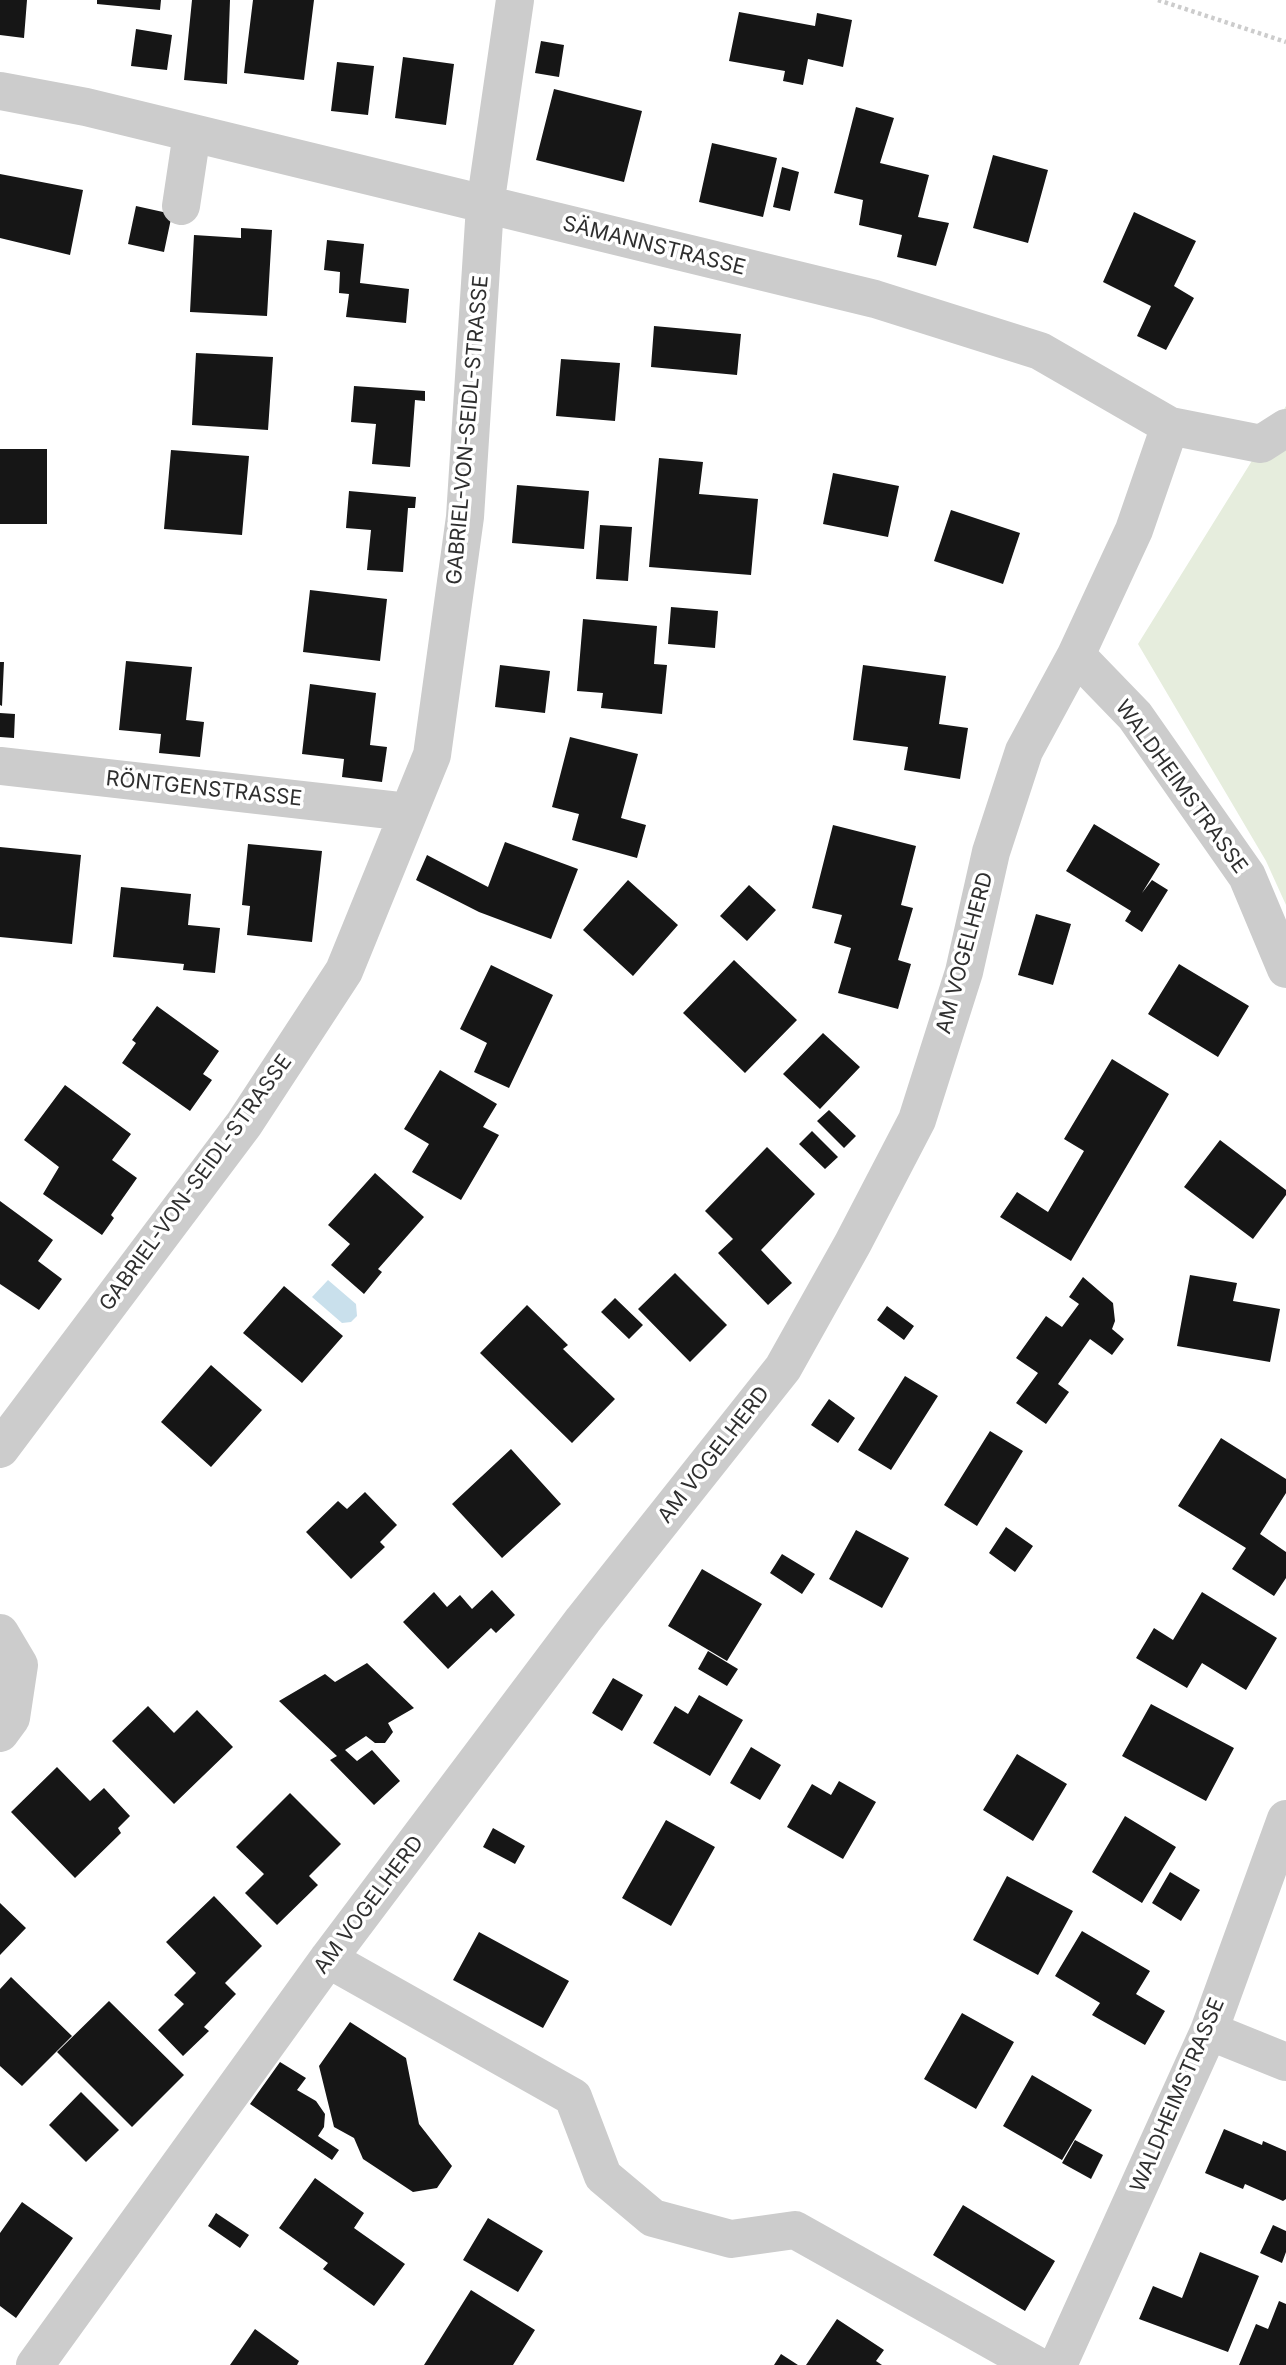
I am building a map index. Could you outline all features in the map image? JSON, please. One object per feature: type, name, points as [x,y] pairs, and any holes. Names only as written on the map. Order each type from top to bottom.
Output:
[{"type":"street","name":"GABRIEL-VON-SEIDL-STRASSE","points":[[0,1450],[244,1124],[344,971],[432,755],[466,517],[485,206],[515,0]]},
{"type":"street","name":"SÄMANNSTRASSE","points":[[0,90],[192,133],[875,299],[1040,351],[1170,426],[1261,444],[1286,428]]},
{"type":"street","points":[[181,206],[192,133]]},
{"type":"street","name":"AM VOGELHERD","points":[[35,2365],[328,1959],[583,1619],[789,1357],[853,1244],[917,1120],[964,972],[991,852],[1024,751],[1076,655],[1133,530],[1170,426]]},
{"type":"street","name":"WALDHEIMSTRASSE","points":[[1076,655],[1135,716],[1247,876],[1286,969]]},
{"type":"street","name":"RÖNTGENSTRASSE","points":[[0,766],[408,812]]},
{"type":"street","points":[[0,1633],[19,1665],[11,1718],[0,1733]]},
{"type":"street","name":"WALDHEIMSTRASSE","points":[[1058,2365],[1209,2031],[1286,1819]]},
{"type":"street","points":[[328,1959],[573,2097],[603,2176],[653,2218],[731,2239],[795,2230],[1037,2365]]},
{"type":"street","points":[[1209,2031],[1286,2062]]},
{"type":"path","points":[[1158,0],[1286,42]]},
{"type":"green space","points":[[1286,406],[1286,905],[1266,861],[1138,644]]},
{"type":"water","points":[[328,1280],[356,1304],[357,1316],[351,1322],[342,1323],[312,1297]]},
{"type":"building","points":[[0,0],[27,0],[24,38],[0,35]]},
{"type":"building","points":[[97,0],[161,0],[160,10],[97,4]]},
{"type":"building","points":[[192,0],[230,0],[227,84],[184,80]]},
{"type":"building","points":[[253,0],[314,0],[304,80],[244,73]]},
{"type":"building","points":[[739,12],[815,26],[817,13],[852,20],[843,67],[808,59],[803,85],[783,81],[785,71],[729,61]]},
{"type":"building","points":[[136,29],[172,35],[167,70],[131,66]]},
{"type":"building","points":[[541,41],[564,45],[559,77],[535,73]]},
{"type":"building","points":[[403,57],[454,64],[446,125],[395,118]]},
{"type":"building","points":[[337,62],[374,66],[368,115],[331,111]]},
{"type":"building","points":[[554,89],[642,111],[624,182],[536,160]]},
{"type":"building","points":[[856,107],[894,118],[880,163],[929,175],[918,217],[949,223],[936,266],[897,257],[902,235],[859,225],[863,200],[834,193]]},
{"type":"building","points":[[712,143],[777,158],[763,217],[699,202]]},
{"type":"building","points":[[993,155],[1048,170],[1028,243],[973,228]]},
{"type":"building","points":[[782,167],[799,172],[790,211],[773,207]]},
{"type":"building","points":[[0,174],[83,190],[70,255],[0,238]]},
{"type":"building","points":[[136,206],[172,214],[164,252],[128,244]]},
{"type":"building","points":[[1134,212],[1196,241],[1174,286],[1194,298],[1166,350],[1137,336],[1151,306],[1103,282]]},
{"type":"building","points":[[241,228],[272,230],[267,316],[190,312],[194,235],[241,238]]},
{"type":"building","points":[[327,240],[364,244],[360,283],[409,289],[406,323],[346,317],[349,294],[339,293],[340,272],[324,270]]},
{"type":"building","points":[[654,326],[741,334],[737,375],[651,367]]},
{"type":"building","points":[[196,353],[273,357],[268,430],[192,425]]},
{"type":"building","points":[[561,359],[620,363],[615,421],[556,416]]},
{"type":"building","points":[[354,386],[425,391],[425,401],[415,400],[410,467],[372,464],[376,424],[351,422]]},
{"type":"building","points":[[0,449],[47,449],[47,524],[0,524]]},
{"type":"building","points":[[171,450],[249,456],[242,535],[164,529]]},
{"type":"building","points":[[659,458],[703,462],[699,494],[758,499],[751,575],[649,567]]},
{"type":"building","points":[[833,473],[899,486],[888,537],[823,524]]},
{"type":"building","points":[[517,485],[589,491],[584,549],[512,543]]},
{"type":"building","points":[[349,491],[416,497],[415,508],[408,508],[403,572],[367,570],[371,530],[346,528]]},
{"type":"building","points":[[951,510],[1020,533],[1003,584],[934,561]]},
{"type":"building","points":[[600,525],[632,527],[628,581],[596,579]]},
{"type":"building","points":[[310,590],[387,599],[380,661],[303,652]]},
{"type":"building","points":[[671,607],[718,611],[715,648],[668,644]]},
{"type":"building","points":[[583,619],[657,626],[654,664],[667,665],[662,714],[601,708],[603,693],[577,691]]},
{"type":"building","points":[[126,661],[192,667],[186,720],[204,722],[200,757],[159,753],[161,734],[119,730]]},
{"type":"building","points":[[0,662],[4,662],[2,706],[0,705]]},
{"type":"building","points":[[500,665],[550,671],[545,713],[495,707]]},
{"type":"building","points":[[863,665],[946,676],[939,724],[968,728],[960,779],[904,770],[908,747],[853,740]]},
{"type":"building","points":[[310,684],[376,693],[370,745],[387,747],[382,782],[342,777],[344,759],[302,754]]},
{"type":"building","points":[[0,713],[15,714],[14,738],[0,737]]},
{"type":"building","points":[[570,737],[638,754],[621,818],[646,825],[637,858],[572,840],[579,814],[552,807]]},
{"type":"building","points":[[1094,824],[1160,864],[1142,893],[1152,880],[1168,890],[1142,932],[1125,921],[1131,911],[1066,871]]},
{"type":"building","points":[[833,825],[916,846],[901,905],[913,908],[898,960],[911,964],[898,1009],[838,993],[851,948],[834,943],[842,915],[812,908]]},
{"type":"building","points":[[505,842],[578,869],[551,939],[479,912],[416,880],[427,855],[488,887]]},
{"type":"building","points":[[248,844],[322,851],[312,942],[247,935],[250,906],[242,905]]},
{"type":"building","points":[[0,847],[81,855],[72,944],[0,937]]},
{"type":"building","points":[[628,880],[678,925],[633,976],[583,930]]},
{"type":"building","points":[[749,885],[776,910],[747,941],[720,916]]},
{"type":"building","points":[[121,887],[191,894],[188,925],[220,928],[215,973],[183,970],[184,964],[113,957]]},
{"type":"building","points":[[1036,914],[1071,924],[1053,985],[1018,975]]},
{"type":"building","points":[[734,960],[797,1020],[745,1073],[683,1013]]},
{"type":"building","points":[[1179,964],[1249,1006],[1218,1057],[1148,1014]]},
{"type":"building","points":[[491,965],[553,995],[509,1088],[474,1072],[487,1043],[460,1029]]},
{"type":"building","points":[[157,1006],[219,1051],[203,1074],[212,1080],[190,1111],[122,1063],[136,1043],[132,1040]]},
{"type":"building","points":[[823,1033],[860,1067],[820,1109],[783,1074]]},
{"type":"building","points":[[1112,1059],[1169,1094],[1071,1261],[1000,1217],[1017,1192],[1048,1212],[1084,1151],[1064,1139]]},
{"type":"building","points":[[440,1070],[497,1104],[483,1127],[499,1135],[461,1200],[412,1172],[429,1144],[404,1129]]},
{"type":"building","points":[[65,1085],[131,1134],[112,1160],[137,1178],[111,1215],[114,1218],[102,1235],[43,1194],[59,1167],[24,1140]]},
{"type":"building","points":[[829,1110],[856,1136],[844,1148],[817,1121]]},
{"type":"building","points":[[812,1131],[838,1157],[825,1169],[799,1144]]},
{"type":"building","points":[[1220,1140],[1286,1190],[1286,1195],[1253,1239],[1184,1187]]},
{"type":"building","points":[[767,1147],[815,1194],[761,1250],[792,1283],[768,1305],[718,1253],[733,1239],[705,1211]]},
{"type":"building","points":[[375,1173],[424,1217],[378,1269],[382,1272],[364,1294],[331,1265],[350,1244],[328,1225]]},
{"type":"building","points":[[0,1201],[53,1240],[38,1261],[62,1279],[39,1310],[0,1284]]},
{"type":"building","points":[[675,1273],[727,1325],[690,1362],[638,1309]]},
{"type":"building","points":[[1190,1275],[1237,1283],[1233,1301],[1280,1309],[1270,1362],[1177,1346]]},
{"type":"building","points":[[1083,1277],[1113,1303],[1115,1321],[1112,1329],[1124,1339],[1112,1355],[1090,1339],[1058,1384],[1069,1392],[1046,1424],[1016,1403],[1038,1373],[1016,1358],[1046,1316],[1062,1327],[1079,1304],[1069,1297]]},
{"type":"building","points":[[284,1286],[343,1336],[302,1383],[243,1333]]},
{"type":"building","points":[[615,1298],[643,1325],[629,1339],[601,1312]]},
{"type":"building","points":[[527,1305],[568,1345],[563,1349],[615,1399],[572,1443],[480,1353]]},
{"type":"building","points":[[887,1306],[914,1326],[904,1340],[877,1320]]},
{"type":"building","points":[[211,1365],[262,1410],[211,1467],[161,1422]]},
{"type":"building","points":[[905,1376],[938,1396],[891,1470],[858,1450]]},
{"type":"building","points":[[829,1399],[855,1418],[838,1443],[811,1425]]},
{"type":"building","points":[[990,1431],[1023,1451],[977,1526],[944,1505]]},
{"type":"building","points":[[1221,1438],[1286,1479],[1286,1493],[1260,1534],[1286,1552],[1286,1578],[1274,1596],[1232,1569],[1246,1548],[1178,1506]]},
{"type":"building","points":[[511,1449],[561,1504],[502,1558],[452,1504]]},
{"type":"building","points":[[365,1492],[397,1525],[380,1542],[385,1547],[351,1579],[306,1532],[338,1501],[347,1509]]},
{"type":"building","points":[[1006,1527],[1033,1546],[1015,1572],[989,1553]]},
{"type":"building","points":[[856,1530],[909,1558],[882,1608],[829,1579]]},
{"type":"building","points":[[782,1554],[815,1574],[802,1594],[770,1573]]},
{"type":"building","points":[[702,1569],[762,1604],[727,1661],[668,1626]]},
{"type":"building","points":[[492,1590],[515,1615],[496,1633],[491,1628],[448,1669],[403,1622],[434,1592],[447,1607],[460,1595],[472,1609]]},
{"type":"building","points":[[1202,1592],[1277,1638],[1246,1690],[1202,1663],[1187,1688],[1136,1658],[1154,1628],[1173,1640]]},
{"type":"building","points":[[708,1651],[738,1669],[727,1686],[698,1669]]},
{"type":"building","points":[[367,1663],[414,1708],[388,1723],[393,1732],[385,1743],[375,1743],[366,1736],[345,1750],[357,1761],[372,1750],[400,1781],[374,1805],[330,1760],[337,1756],[279,1701],[325,1674],[335,1682]]},
{"type":"building","points":[[613,1678],[643,1695],[622,1731],[592,1713]]},
{"type":"building","points":[[699,1695],[743,1720],[710,1776],[653,1743],[675,1706],[688,1714]]},
{"type":"building","points":[[1151,1704],[1234,1748],[1206,1801],[1122,1756]]},
{"type":"building","points":[[148,1706],[174,1733],[197,1710],[233,1747],[174,1804],[112,1741]]},
{"type":"building","points":[[751,1747],[781,1765],[760,1800],[730,1783]]},
{"type":"building","points":[[1017,1754],[1067,1784],[1033,1841],[983,1810]]},
{"type":"building","points":[[57,1767],[90,1801],[104,1788],[130,1816],[118,1828],[121,1833],[75,1878],[11,1812]]},
{"type":"building","points":[[839,1781],[876,1802],[843,1859],[787,1827],[812,1784],[831,1795]]},
{"type":"building","points":[[290,1793],[341,1844],[309,1876],[318,1885],[277,1925],[245,1893],[264,1874],[236,1847]]},
{"type":"building","points":[[1125,1816],[1176,1847],[1142,1903],[1092,1872]]},
{"type":"building","points":[[666,1820],[715,1847],[671,1926],[622,1898]]},
{"type":"building","points":[[493,1828],[525,1846],[515,1864],[483,1847]]},
{"type":"building","points":[[1170,1872],[1200,1890],[1181,1921],[1152,1903]]},
{"type":"building","points":[[1007,1876],[1073,1911],[1038,1975],[973,1940]]},
{"type":"building","points":[[214,1896],[262,1946],[225,1983],[236,1994],[204,2027],[209,2031],[183,2056],[158,2030],[184,2004],[174,1995],[196,1973],[166,1942]]},
{"type":"building","points":[[0,1903],[26,1928],[0,1955]]},
{"type":"building","points":[[1082,1931],[1150,1971],[1136,1994],[1165,2011],[1145,2045],[1092,2015],[1100,2003],[1055,1976]]},
{"type":"building","points":[[479,1932],[569,1981],[543,2028],[453,1980]]},
{"type":"building","points":[[11,1977],[72,2036],[22,2086],[0,2066],[0,1989]]},
{"type":"building","points":[[109,2001],[184,2075],[132,2127],[57,2052]]},
{"type":"building","points":[[962,2013],[1014,2042],[976,2109],[924,2079]]},
{"type":"building","points":[[350,2022],[406,2058],[419,2124],[452,2166],[437,2188],[413,2192],[363,2159],[354,2138],[334,2127],[319,2066]]},
{"type":"building","points":[[280,2062],[306,2078],[297,2090],[316,2101],[325,2114],[324,2127],[318,2136],[339,2150],[332,2160],[250,2104]]},
{"type":"building","points":[[1032,2075],[1092,2110],[1062,2160],[1003,2126]]},
{"type":"building","points":[[81,2092],[119,2130],[86,2162],[49,2125]]},
{"type":"building","points":[[1224,2129],[1262,2145],[1263,2141],[1286,2151],[1286,2199],[1283,2201],[1245,2184],[1243,2189],[1205,2173]]},
{"type":"building","points":[[1075,2140],[1103,2155],[1091,2179],[1062,2163]]},
{"type":"building","points":[[315,2178],[364,2213],[354,2228],[405,2264],[374,2306],[323,2269],[328,2263],[279,2228]]},
{"type":"building","points":[[22,2202],[73,2238],[16,2318],[0,2306],[0,2233]]},
{"type":"building","points":[[963,2205],[1055,2261],[1025,2311],[933,2255]]},
{"type":"building","points":[[216,2213],[249,2235],[240,2248],[208,2226]]},
{"type":"building","points":[[488,2218],[543,2251],[518,2292],[463,2260]]},
{"type":"building","points":[[1273,2225],[1286,2231],[1286,2252],[1282,2263],[1260,2253]]},
{"type":"building","points":[[1200,2252],[1259,2276],[1228,2352],[1139,2319],[1153,2286],[1182,2298]]},
{"type":"building","points":[[471,2290],[535,2330],[513,2365],[424,2365]]},
{"type":"building","points":[[1279,2301],[1286,2304],[1286,2365],[1239,2365],[1256,2324],[1268,2329]]},
{"type":"building","points":[[837,2319],[884,2350],[876,2361],[882,2365],[806,2365]]},
{"type":"building","points":[[255,2329],[299,2361],[297,2365],[230,2365]]},
{"type":"building","points":[[781,2354],[798,2365],[774,2365]]}]
